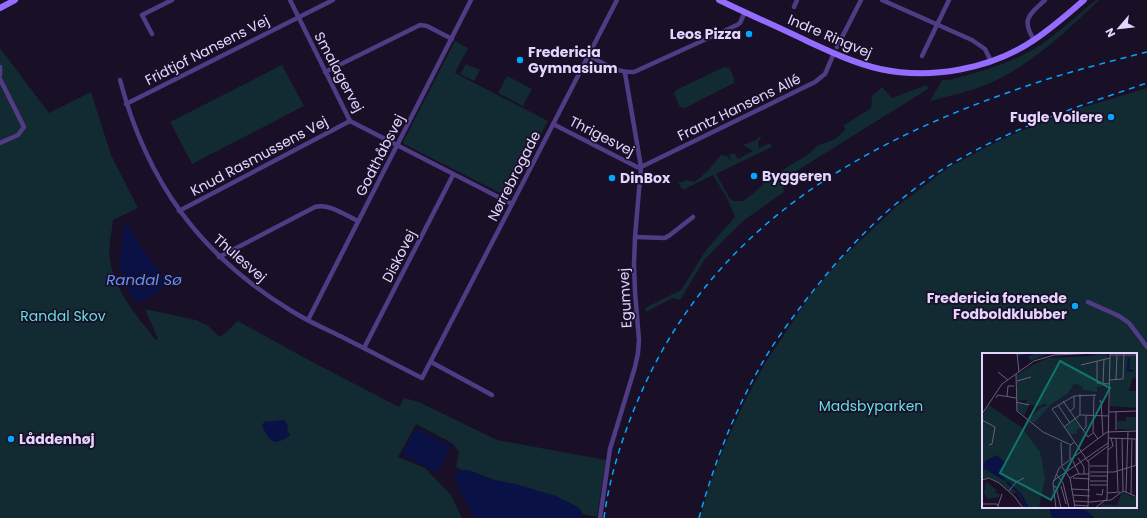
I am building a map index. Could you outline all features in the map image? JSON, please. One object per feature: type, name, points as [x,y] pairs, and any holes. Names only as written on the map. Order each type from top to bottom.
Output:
[{"type":"street","points":[[0,8],[15,0]]},
{"type":"street","points":[[152,34],[142,15],[172,0]]},
{"type":"street","name":"Smalagervej","points":[[290,0],[350,121],[512,204]]},
{"type":"street","name":"Fridtjof Nansens Vej","points":[[126,104],[333,0]]},
{"type":"street","name":"Godthåbsvej","points":[[308,320],[471,0]]},
{"type":"street","name":"Nørrebrogade","points":[[422,378],[617,0]]},
{"type":"street","name":"Indre Ringvej","points":[[719,0],[834,53],[857,62],[881,69],[916,73],[959,69],[991,61],[1010,53],[1034,40],[1084,0]]},
{"type":"street","points":[[794,6],[797,0]]},
{"type":"street","points":[[838,47],[861,0]]},
{"type":"street","points":[[882,0],[979,44],[985,49],[991,61]]},
{"type":"street","points":[[922,56],[949,0]]},
{"type":"street","points":[[1034,40],[1028,29],[1027,20],[1030,13],[1045,0]]},
{"type":"street","points":[[588,55],[625,73],[641,70],[737,25],[740,23],[745,12]]},
{"type":"street","points":[[326,72],[420,25],[427,26],[452,38]]},
{"type":"street","name":"Frantz Hansens Allé","points":[[641,167],[815,82],[825,74],[834,53]]},
{"type":"street","points":[[0,67],[0,75]]},
{"type":"street","name":"Egumvej","points":[[600,518],[610,449],[635,367],[639,340],[635,292],[635,237],[641,167],[625,73]]},
{"type":"street","points":[[0,79],[24,127],[18,135],[0,143]]},
{"type":"street","name":"Thulesvej","points":[[120,80],[126,104],[152,167],[179,211],[198,235],[219,257],[256,287],[292,311],[422,378]]},
{"type":"street","name":"Knud Rasmussens Vej","points":[[179,211],[350,121]]},
{"type":"street","name":"Thrigesvej","points":[[553,124],[637,167],[641,167]]},
{"type":"street","name":"Diskovej","points":[[364,348],[453,174]]},
{"type":"street","points":[[219,257],[321,205],[327,206],[358,221]]},
{"type":"street","points":[[635,237],[665,238],[693,217]]},
{"type":"street","points":[[1088,302],[1119,316],[1129,323],[1147,347]]},
{"type":"street","points":[[431,362],[492,395]]},
{"type":"green space","points":[[1096,0],[1099,0],[1061,36],[1019,67],[981,87],[930,101],[942,80],[949,80],[987,69],[1023,55],[1046,41]]},
{"type":"green space","points":[[455,41],[468,48],[455,73],[548,121],[524,166],[502,194],[404,144],[403,142]]},
{"type":"green space","name":"Randal Skov","points":[[0,48],[49,113],[91,92],[111,155],[138,208],[113,220],[109,250],[113,272],[128,303],[156,340],[158,339],[145,309],[196,320],[207,325],[220,337],[238,321],[399,407],[404,398],[419,402],[497,440],[606,460],[597,517],[582,514],[581,511],[515,484],[494,480],[456,467],[459,452],[452,443],[416,424],[398,457],[425,468],[451,495],[462,518],[0,518]]},
{"type":"green space","points":[[466,64],[480,70],[474,81],[460,74]]},
{"type":"green space","points":[[282,65],[304,106],[192,164],[170,122]]},
{"type":"green space","points":[[724,67],[729,68],[734,83],[685,108],[680,107],[674,94],[676,90]]},
{"type":"green space","points":[[507,76],[532,89],[523,106],[498,93]]},
{"type":"green space","points":[[927,85],[928,89],[795,172],[792,179],[783,188],[784,192],[743,221],[705,259],[680,300],[673,298],[646,312],[645,308],[681,290],[706,250],[735,217],[727,198],[713,175],[683,190],[678,183],[687,180],[694,182],[712,166],[721,155],[727,156],[731,161],[729,155],[734,153],[738,159],[753,151],[743,145],[756,140],[760,136],[761,137],[758,143],[759,148],[770,143],[772,147],[716,174],[730,199],[734,201],[743,201],[754,193],[770,177],[777,175],[787,167],[809,154],[817,146],[835,139],[845,130],[844,125],[871,108],[872,96],[882,87],[892,98]]},
{"type":"green space","name":"Madsbyparken","points":[[1147,88],[1147,518],[700,518],[709,486],[726,442],[764,365],[811,294],[839,261],[896,207],[948,168],[998,141],[1081,108]]},
{"type":"water","name":"Randal Sø","points":[[128,225],[139,244],[164,278],[164,285],[155,294],[141,302],[135,300],[130,293],[120,266],[123,230],[124,226]]},
{"type":"water","points":[[284,420],[288,425],[287,430],[290,435],[287,438],[274,442],[268,437],[262,426],[264,422]]},
{"type":"water","points":[[416,428],[451,447],[437,473],[402,454]]},
{"type":"water","points":[[462,470],[468,470],[494,480],[515,484],[556,496],[578,507],[581,511],[582,518],[475,518],[462,496],[456,479],[456,473]]},
{"type":"water","points":[[1049,508],[1075,508],[1087,511],[1095,518],[1052,518]]},
{"type":"railway","points":[[604,518],[610,483],[620,449],[646,382],[677,327],[713,278],[754,235],[800,197],[850,164],[903,136],[959,111],[1018,89],[1147,52]]},
{"type":"railway","points":[[699,518],[711,477],[726,437],[753,379],[783,330],[796,313],[849,248],[869,228],[911,191],[958,160],[980,148],[1050,117],[1147,83]]},
{"type":"place","name":"Leos Pizza","points":[[749,34]]},
{"type":"place","name":"Fredericia Gymnasium","points":[[520,60]]},
{"type":"place","name":"Fugle Voilere","points":[[1111,117]]},
{"type":"place","name":"Byggeren","points":[[754,176]]},
{"type":"place","name":"DinBox","points":[[612,178]]},
{"type":"place","name":"Fredericia forenede Fodboldklubber","points":[[1075,306]]},
{"type":"place","name":"Låddenhøj","points":[[11,439]]}]
